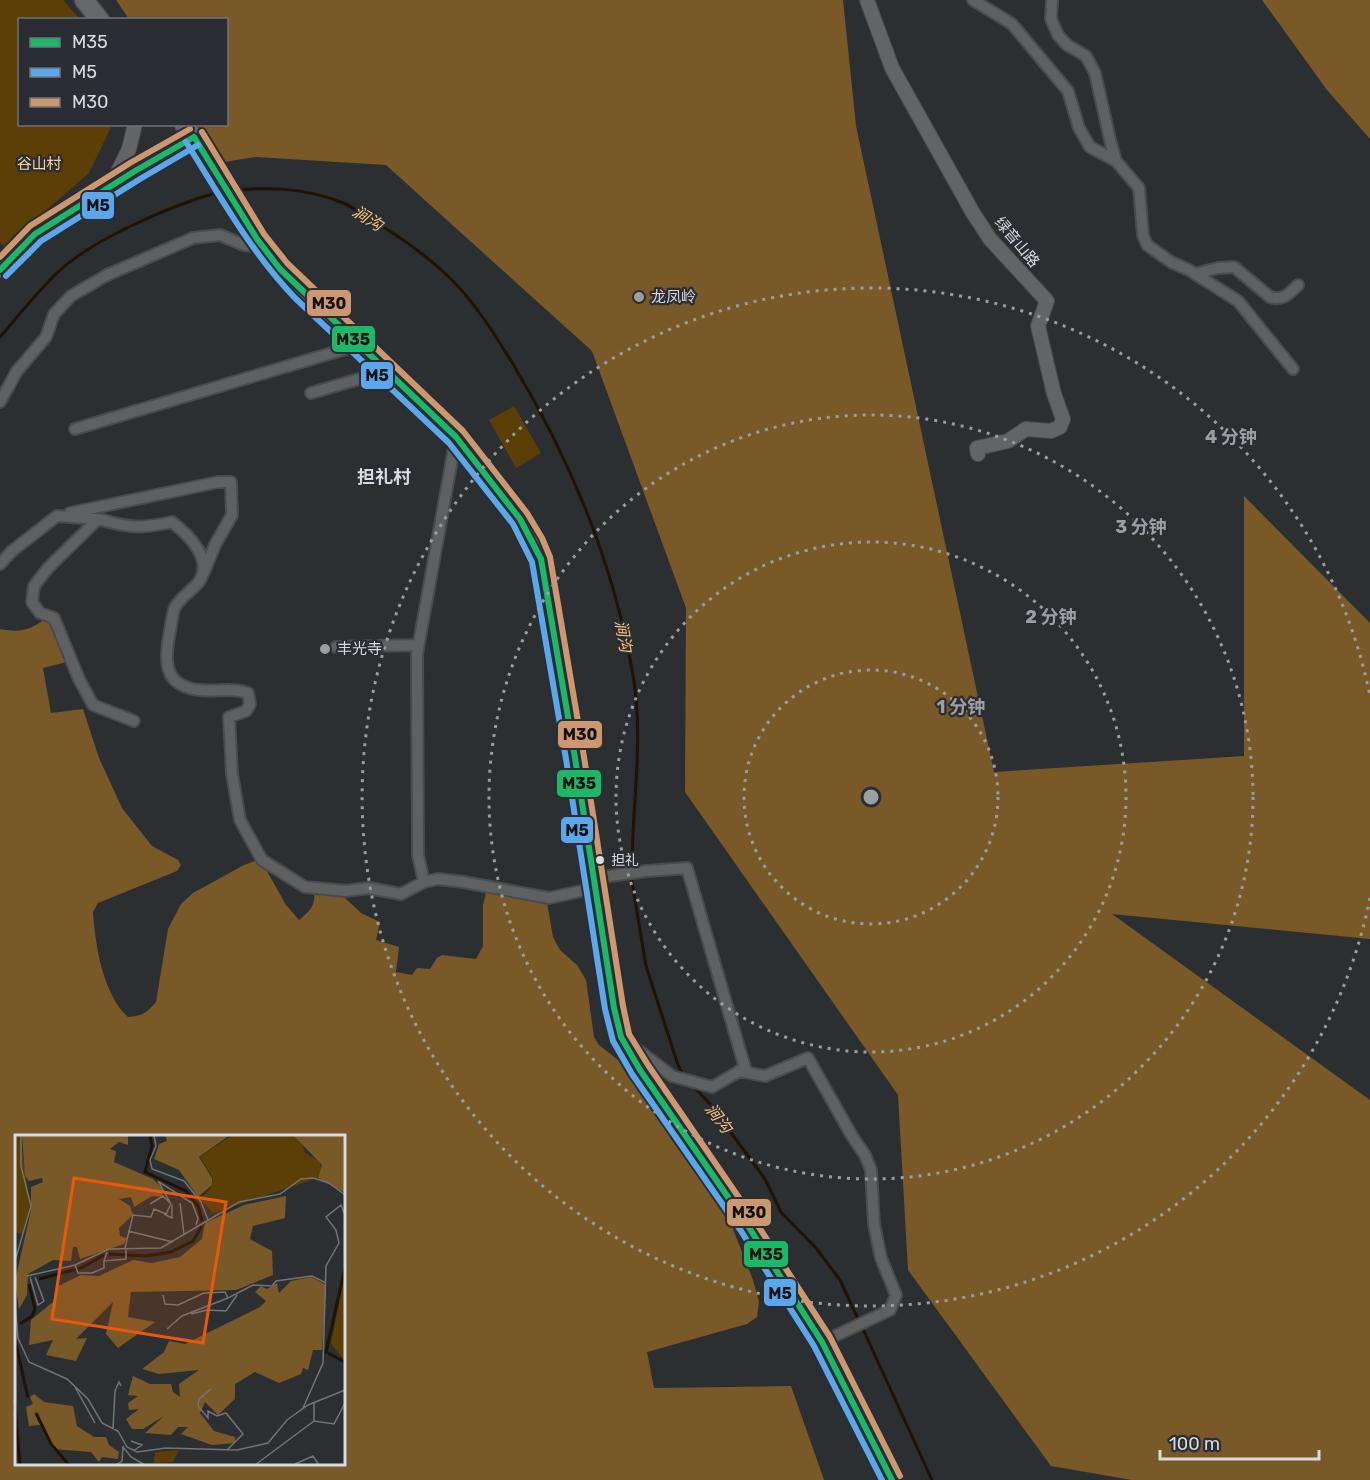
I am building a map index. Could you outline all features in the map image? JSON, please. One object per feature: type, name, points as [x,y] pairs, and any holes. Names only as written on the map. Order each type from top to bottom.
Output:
[{"type":"highway","points":[[84,0],[98,18]]},
{"type":"highway","points":[[193,136],[262,247],[301,291],[456,437],[520,519],[534,543],[541,559],[614,1008],[621,1037],[640,1070],[748,1226],[822,1342],[892,1480]]},
{"type":"street","name":"绿音山路","points":[[867,0],[892,68],[973,213],[990,239],[1047,301],[1038,326],[1054,394],[1063,419],[1060,427],[1051,431],[1026,429],[1008,441],[977,448],[978,454]]},
{"type":"street","points":[[973,0],[1012,24],[1068,91],[1079,128],[1090,147],[1116,161]]},
{"type":"street","points":[[1052,0],[1051,19],[1058,35],[1067,45],[1086,56],[1095,74],[1110,144],[1116,161],[1139,188],[1143,235],[1147,245],[1171,262],[1238,301],[1293,369]]},
{"type":"street","points":[[111,186],[129,149],[135,126]]},
{"type":"street","points":[[0,270],[35,234],[193,136]]},
{"type":"street","points":[[0,402],[17,371],[46,337],[54,314],[71,296],[106,275],[193,238],[220,235],[244,245],[262,247]]},
{"type":"street","points":[[1195,274],[1218,268],[1234,267],[1270,297],[1277,299],[1284,298],[1298,285]]},
{"type":"street","points":[[75,429],[359,345]]},
{"type":"street","points":[[311,393],[387,371]]},
{"type":"street","points":[[423,882],[418,855],[418,645],[456,437]]},
{"type":"street","points":[[0,564],[12,551],[57,516],[218,482],[231,482],[232,515],[198,582],[174,608],[166,652],[169,670],[178,684],[196,690],[241,690],[248,693],[250,704],[246,711],[229,717],[232,774],[240,820],[262,860],[305,887],[346,891],[369,888],[401,894],[423,882],[438,879],[549,898],[616,874],[687,868],[745,1068],[712,1087],[672,1076],[621,1037]]},
{"type":"street","points":[[57,516],[98,519],[129,528],[172,522],[188,534],[198,549],[204,572]]},
{"type":"street","points":[[98,519],[48,568],[34,586],[32,602],[40,613],[54,618],[79,679],[93,705],[134,721]]},
{"type":"street","points":[[336,647],[418,645]]},
{"type":"street","points":[[739,1071],[765,1076],[808,1058],[852,1136],[866,1155],[871,1170],[874,1224],[881,1258],[896,1295],[890,1310],[822,1342]]},
{"type":"green space","name":"谷山村","points":[[0,0],[63,0],[79,18],[18,18],[18,126],[112,126],[89,173],[4,247],[0,242]]},
{"type":"green space","points":[[514,406],[541,453],[516,468],[489,420]]},
{"type":"shaded area","points":[[116,0],[843,0],[856,126],[994,772],[1244,756],[1244,496],[1370,623],[1370,939],[1112,914],[1370,1100],[1370,1480],[1132,1480],[1051,1466],[908,1270],[898,1095],[685,792],[686,608],[592,351],[386,165],[256,157],[224,162],[200,126],[228,126],[228,18],[128,18]]},
{"type":"shaded area","points":[[1262,0],[1370,0],[1370,139],[1327,90]]},
{"type":"shaded area","points":[[48,617],[67,662],[43,668],[51,713],[83,709],[99,758],[122,808],[152,846],[178,860],[181,865],[177,871],[98,903],[93,912],[98,953],[106,983],[119,1007],[128,1017],[144,1013],[156,1002],[168,929],[181,904],[193,893],[255,861],[263,864],[286,905],[299,920],[312,905],[314,885],[343,896],[361,913],[380,922],[376,940],[399,947],[396,972],[412,975],[417,968],[430,969],[437,958],[442,955],[476,959],[483,946],[483,905],[487,889],[547,903],[553,937],[560,950],[577,965],[586,980],[594,1037],[599,1045],[632,1071],[651,1092],[727,1214],[753,1280],[759,1302],[757,1317],[747,1324],[647,1352],[654,1388],[791,1386],[824,1480],[0,1480],[0,629],[14,631],[31,628]]},
{"type":"waterway","name":"涧沟","points":[[234,190],[301,191],[341,202],[361,213],[418,250],[452,280],[477,309],[513,364],[534,400],[571,475],[602,553],[625,634],[636,699],[638,748],[632,869]]},
{"type":"waterway","name":"涧沟","points":[[0,337],[58,272],[91,247],[157,214],[219,192]]},
{"type":"waterway","name":"涧沟","points":[[631,876],[646,966],[684,1077]]},
{"type":"waterway","name":"涧沟","points":[[693,1086],[710,1104],[765,1179],[781,1212],[816,1248],[840,1280],[859,1321]]},
{"type":"waterway","name":"涧沟","points":[[862,1327],[932,1480]]},
{"type":"transit line","name":"M30","points":[[0,257],[30,226],[130,163],[190,129]]},
{"type":"transit line","name":"M30","points":[[202,132],[264,234],[287,263],[463,431],[527,513],[542,538],[550,557],[629,1034],[830,1337],[900,1476]]},
{"type":"transit line","name":"M35","points":[[194,137],[257,239],[280,269],[456,437],[520,519],[541,559],[614,1008],[621,1037],[640,1070],[748,1226],[822,1342],[892,1480]]},
{"type":"transit line","name":"M35","points":[[0,270],[35,234],[194,137]]},
{"type":"transit line","name":"M5","points":[[186,142],[236,223],[279,280],[295,298],[449,443],[513,524],[532,562],[566,759],[605,1009],[613,1041],[632,1074],[741,1231],[814,1346],[882,1480]]},
{"type":"transit line","name":"M5","points":[[6,276],[41,241],[198,145]]},
{"type":"place","name":"龙凤岭","points":[[639,297]]},
{"type":"place","name":"丰光寺","points":[[325,649]]},
{"type":"place","name":"担礼","points":[[600,860]]},
{"type":"district","name":"担礼村","points":[[384,477]]}]
